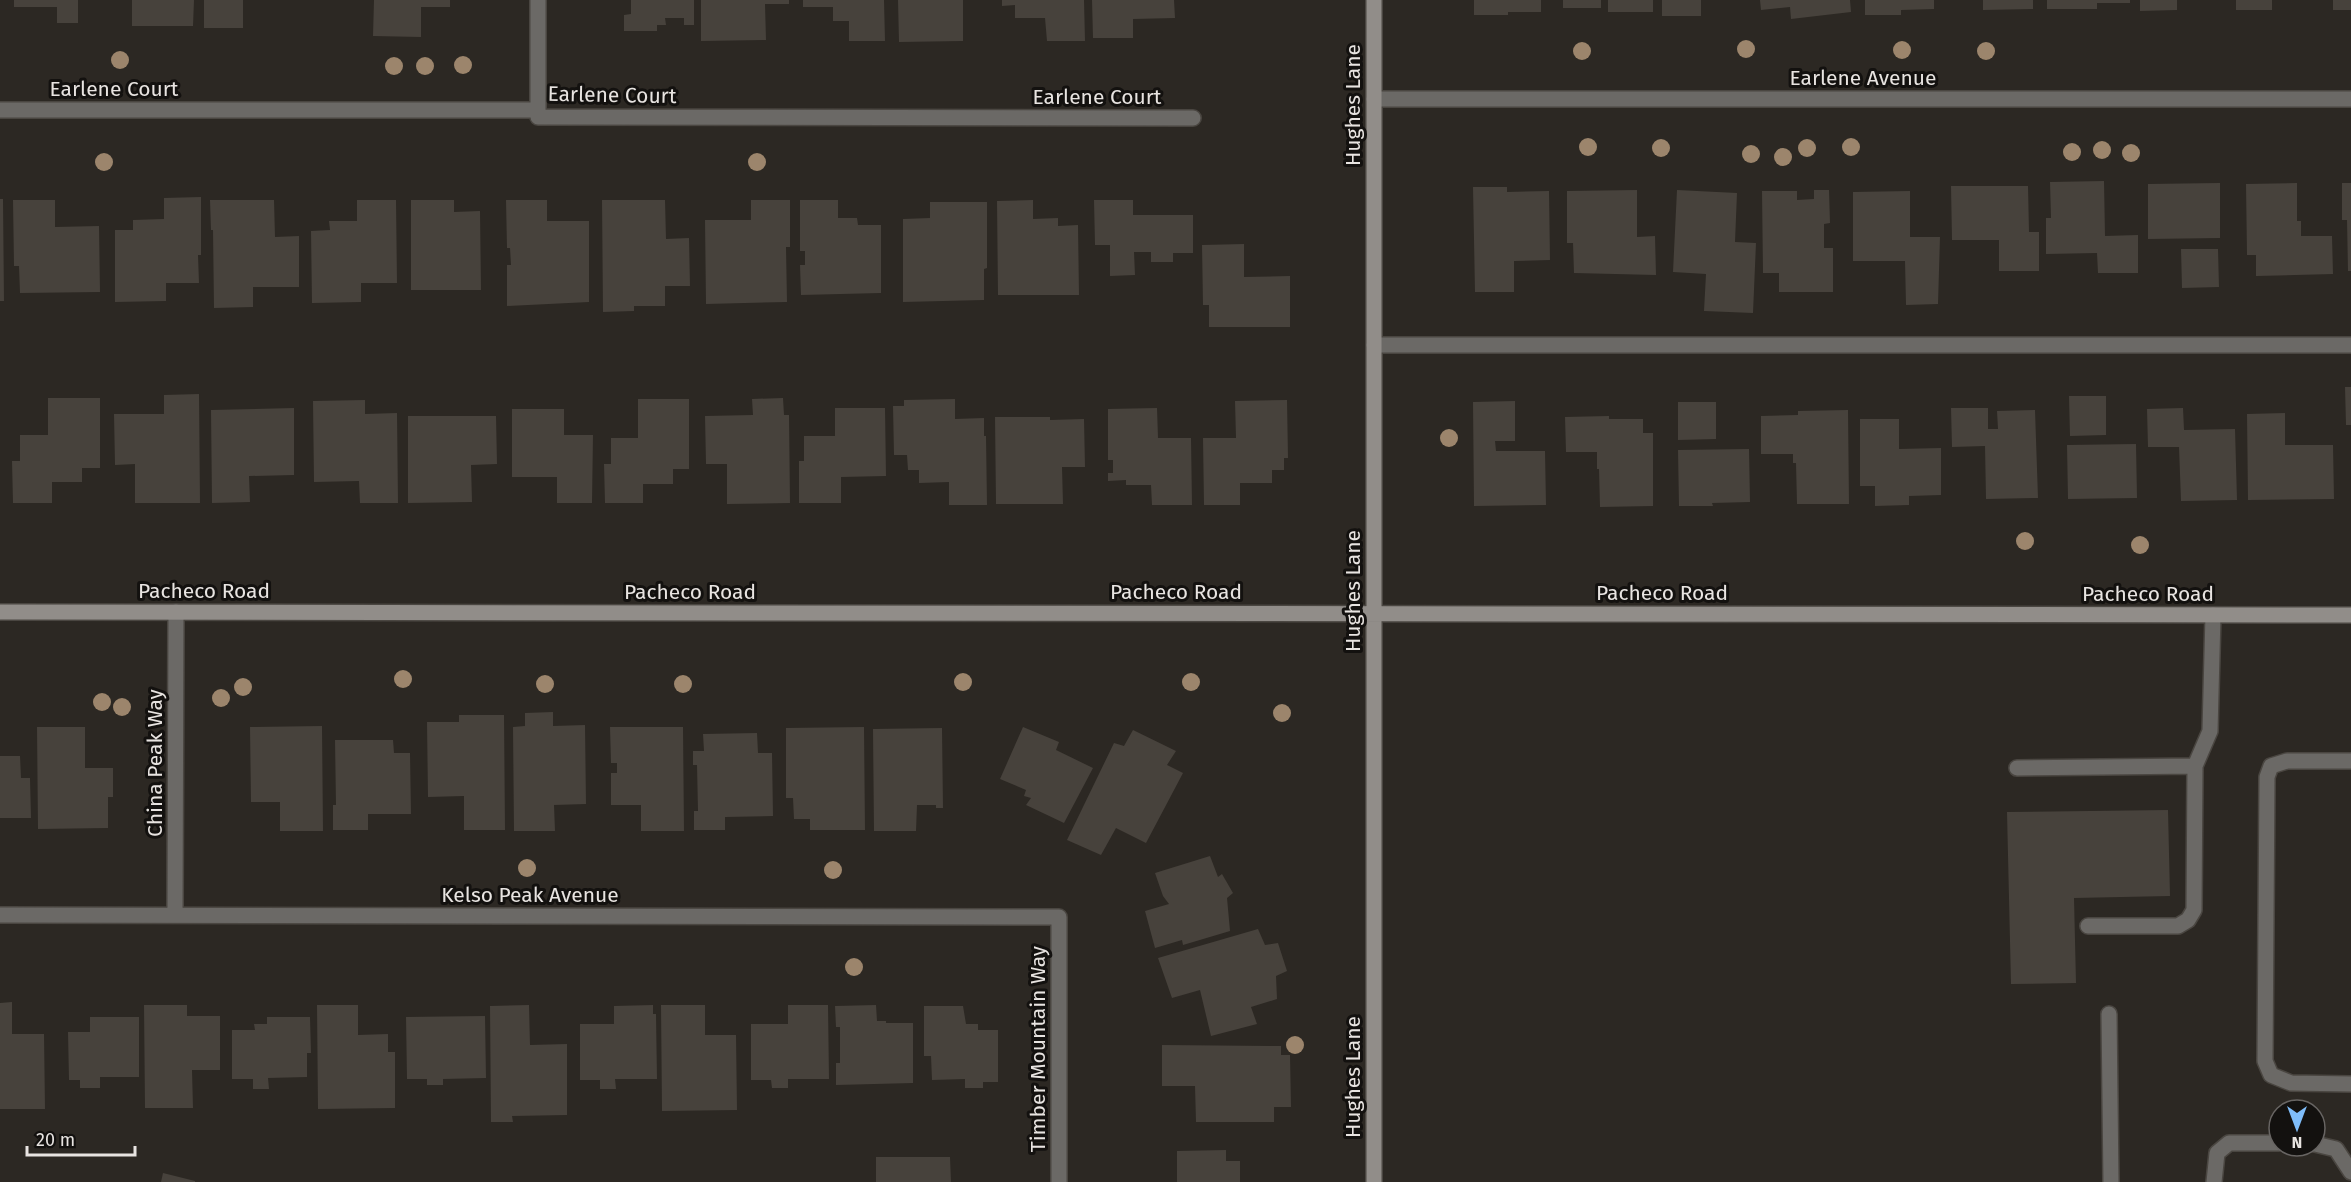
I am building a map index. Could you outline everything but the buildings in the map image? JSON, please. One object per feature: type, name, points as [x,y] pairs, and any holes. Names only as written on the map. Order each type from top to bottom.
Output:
[{"type":"street","points":[[538,0],[538,111]]},
{"type":"street","name":"Hughes Lane","points":[[1374,0],[1374,1182]]},
{"type":"street","name":"Earlene Avenue","points":[[1374,99],[2351,99]]},
{"type":"street","name":"Earlene Court","points":[[0,110],[538,111],[538,117],[1193,118]]},
{"type":"street","points":[[1374,345],[2351,345]]},
{"type":"street","name":"Pacheco Road","points":[[0,612],[2351,615]]},
{"type":"street","name":"China Peak Way","points":[[175,915],[176,612]]},
{"type":"street","points":[[2088,926],[2178,926],[2188,920],[2194,910],[2195,766],[2210,731],[2213,615]]},
{"type":"street","points":[[2351,761],[2287,761],[2271,766],[2267,777],[2265,1061],[2271,1075],[2290,1083],[2351,1084]]},
{"type":"street","points":[[2017,768],[2195,766]]},
{"type":"street","name":"Kelso Peak Avenue","points":[[0,915],[1059,917]]},
{"type":"street","name":"Timber Mountain Way","points":[[1059,917],[1059,1182]]},
{"type":"street","points":[[2109,1014],[2111,1182]]},
{"type":"street","points":[[2214,1182],[2217,1153],[2229,1143],[2267,1143]]},
{"type":"street","points":[[2327,1147],[2336,1149],[2351,1172]]}]
